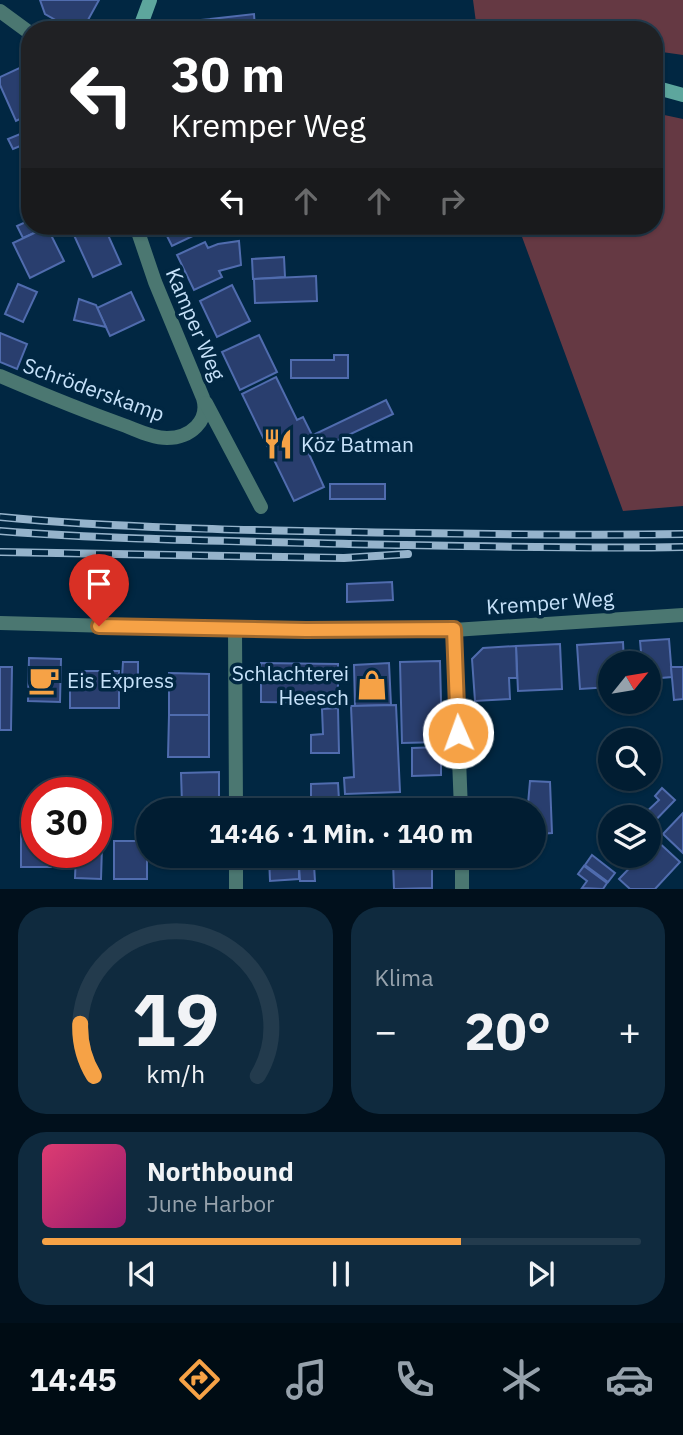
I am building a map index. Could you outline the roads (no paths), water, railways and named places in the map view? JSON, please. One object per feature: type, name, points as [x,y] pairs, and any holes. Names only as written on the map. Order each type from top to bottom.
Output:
[{"type":"main road","points":[[142,21],[150,0]]},
{"type":"main road","points":[[663,90],[683,95]]},
{"type":"street","points":[[0,11],[21,26]]},
{"type":"street","name":"Kamper Weg","points":[[139,235],[155,282],[204,398],[261,507]]},
{"type":"street","name":"Schröderskamp","points":[[0,376],[96,416],[166,438],[184,435],[198,426],[205,414]]},
{"type":"street","name":"Kamper Weg","points":[[204,398],[205,414]]},
{"type":"street","name":"Kremper Weg","points":[[0,624],[235,629],[454,629],[683,615]]},
{"type":"street","points":[[235,629],[236,798]]},
{"type":"street","points":[[454,629],[461,798]]},
{"type":"street","points":[[236,868],[236,889]]},
{"type":"street","points":[[462,868],[462,889]]},
{"type":"railway","points":[[0,517],[89,524],[221,529],[519,535],[683,534]]},
{"type":"railway","points":[[0,531],[262,542],[683,547]]},
{"type":"railway","points":[[0,552],[344,558],[408,554]]},
{"type":"place","name":"Köz Batman","points":[[278,444]]},
{"type":"place","name":"Eis Express","points":[[44,680]]},
{"type":"place","name":"Schlachterei Heesch","points":[[372,685]]}]
